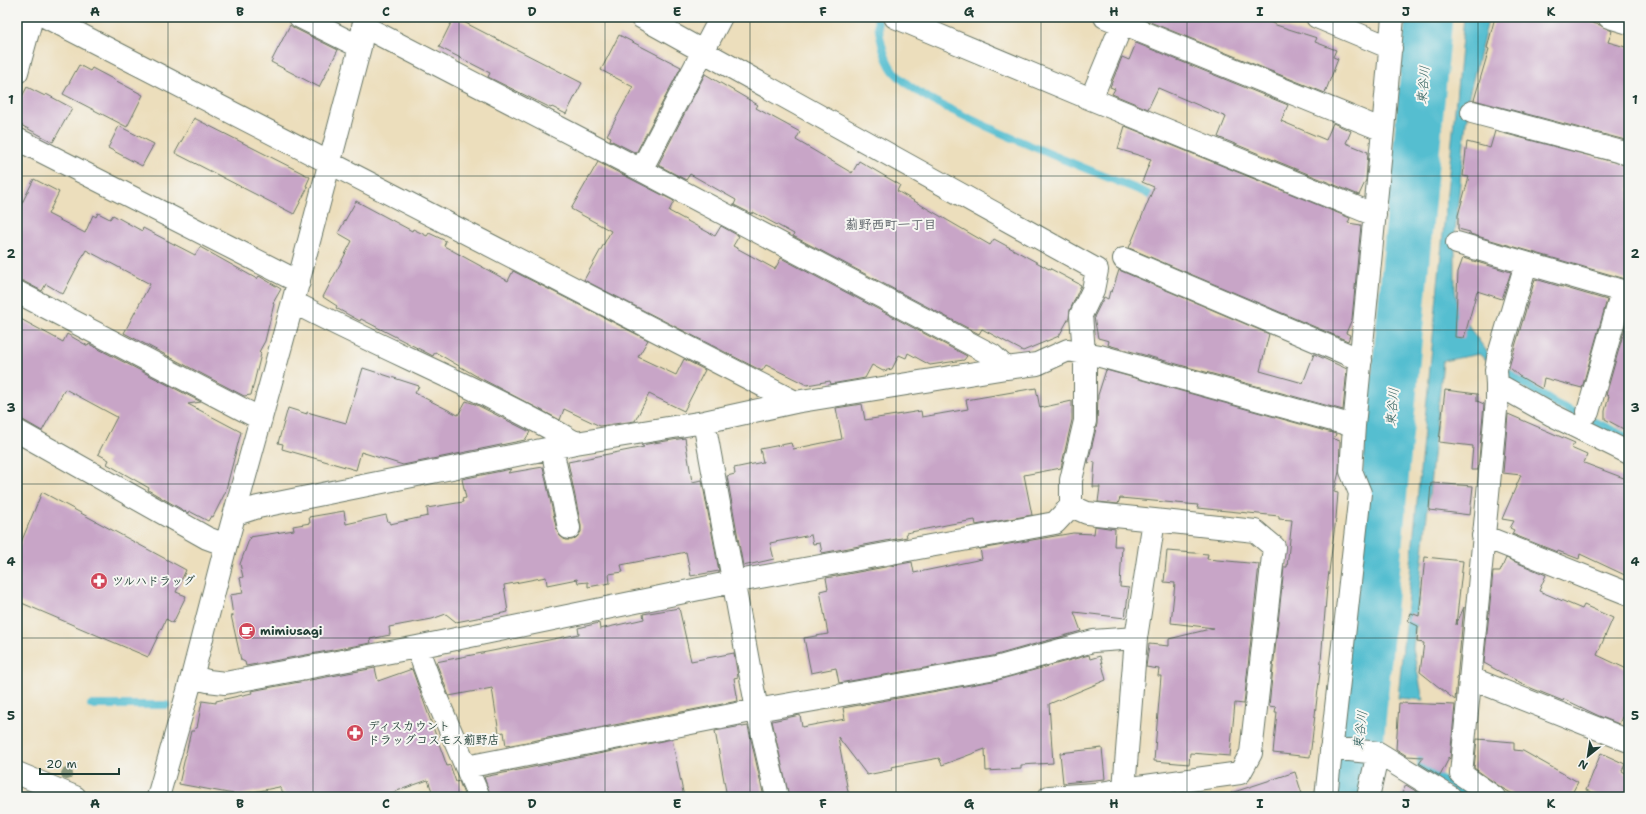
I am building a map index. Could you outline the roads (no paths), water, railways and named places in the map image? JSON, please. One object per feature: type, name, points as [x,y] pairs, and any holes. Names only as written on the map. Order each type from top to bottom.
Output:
[{"type":"street","points":[[17,72],[32,17]]},
{"type":"street","points":[[46,17],[795,402]]},
{"type":"street","points":[[300,17],[363,30],[641,170],[992,355],[1006,368]]},
{"type":"street","points":[[192,677],[225,683],[417,647],[733,582],[1055,523],[1071,506],[1071,480],[1085,421],[1084,353],[1081,315],[1093,290],[1097,270],[641,17]]},
{"type":"street","points":[[641,170],[721,17]]},
{"type":"street","points":[[895,17],[1375,215]]},
{"type":"street","points":[[1317,17],[1390,48]]},
{"type":"street","points":[[1326,797],[1360,493],[1351,471],[1354,426],[1393,17]]},
{"type":"street","points":[[1609,17],[1629,23]]},
{"type":"street","points":[[1091,99],[1117,19],[1383,130]]},
{"type":"street","points":[[158,797],[296,292],[330,164],[363,30]]},
{"type":"street","points":[[1472,112],[1629,154]]},
{"type":"street","points":[[17,139],[296,292],[336,325],[532,418],[576,443]]},
{"type":"street","points":[[1457,244],[1625,292],[1588,412]]},
{"type":"street","points":[[1124,258],[1361,360]]},
{"type":"street","points":[[1494,797],[1461,774],[1497,400],[1497,371],[1526,264]]},
{"type":"street","points":[[17,292],[261,419]]},
{"type":"street","points":[[236,514],[258,507],[576,443],[704,422],[795,402],[1037,364],[1068,350],[1084,353],[1354,426]]},
{"type":"street","points":[[1497,371],[1552,415],[1629,453]]},
{"type":"street","points":[[704,422],[757,710],[777,797]]},
{"type":"street","points":[[17,431],[200,534],[226,545]]},
{"type":"street","points":[[552,449],[569,528]]},
{"type":"street","points":[[1049,797],[1095,794],[1240,773],[1251,753],[1274,547],[1255,531],[1087,513],[1071,506]]},
{"type":"street","points":[[1124,789],[1136,638],[1154,520]]},
{"type":"street","points":[[1483,536],[1629,594]]},
{"type":"street","points":[[466,767],[757,710],[996,668],[1093,641],[1136,638]]},
{"type":"street","points":[[417,647],[479,797]]},
{"type":"street","points":[[1470,678],[1629,741]]},
{"type":"street","points":[[1331,748],[1378,753],[1450,797]]},
{"type":"street","points":[[1368,797],[1378,753]]},
{"type":"street","points":[[17,773],[75,797]]},
{"type":"water","points":[[1464,17],[1489,17],[1467,103],[1470,105],[1466,122],[1455,234],[1455,289],[1457,302],[1471,330],[1491,357],[1490,363],[1479,354],[1443,361],[1413,649],[1423,700],[1398,698]]},
{"type":"waterway","points":[[877,17],[885,55],[892,69],[905,82],[925,96],[999,132],[1061,159],[1144,192],[1160,201]]},
{"type":"waterway","name":"東谷川","points":[[1350,797],[1361,733],[1429,17]]},
{"type":"waterway","points":[[1499,366],[1519,381],[1556,404],[1629,438]]},
{"type":"waterway","points":[[91,705],[166,705]]},
{"type":"waterway","points":[[1422,748],[1421,766],[1469,797]]},
{"type":"place","name":"ツルハドラッグ","points":[[99,581]]},
{"type":"place","name":"mimiusagi","points":[[247,631]]},
{"type":"place","name":"ディスカウント ドラッグコスモス薊野店","points":[[355,733]]},
{"type":"district","name":"薊野西町一丁目","points":[[891,224]]}]
